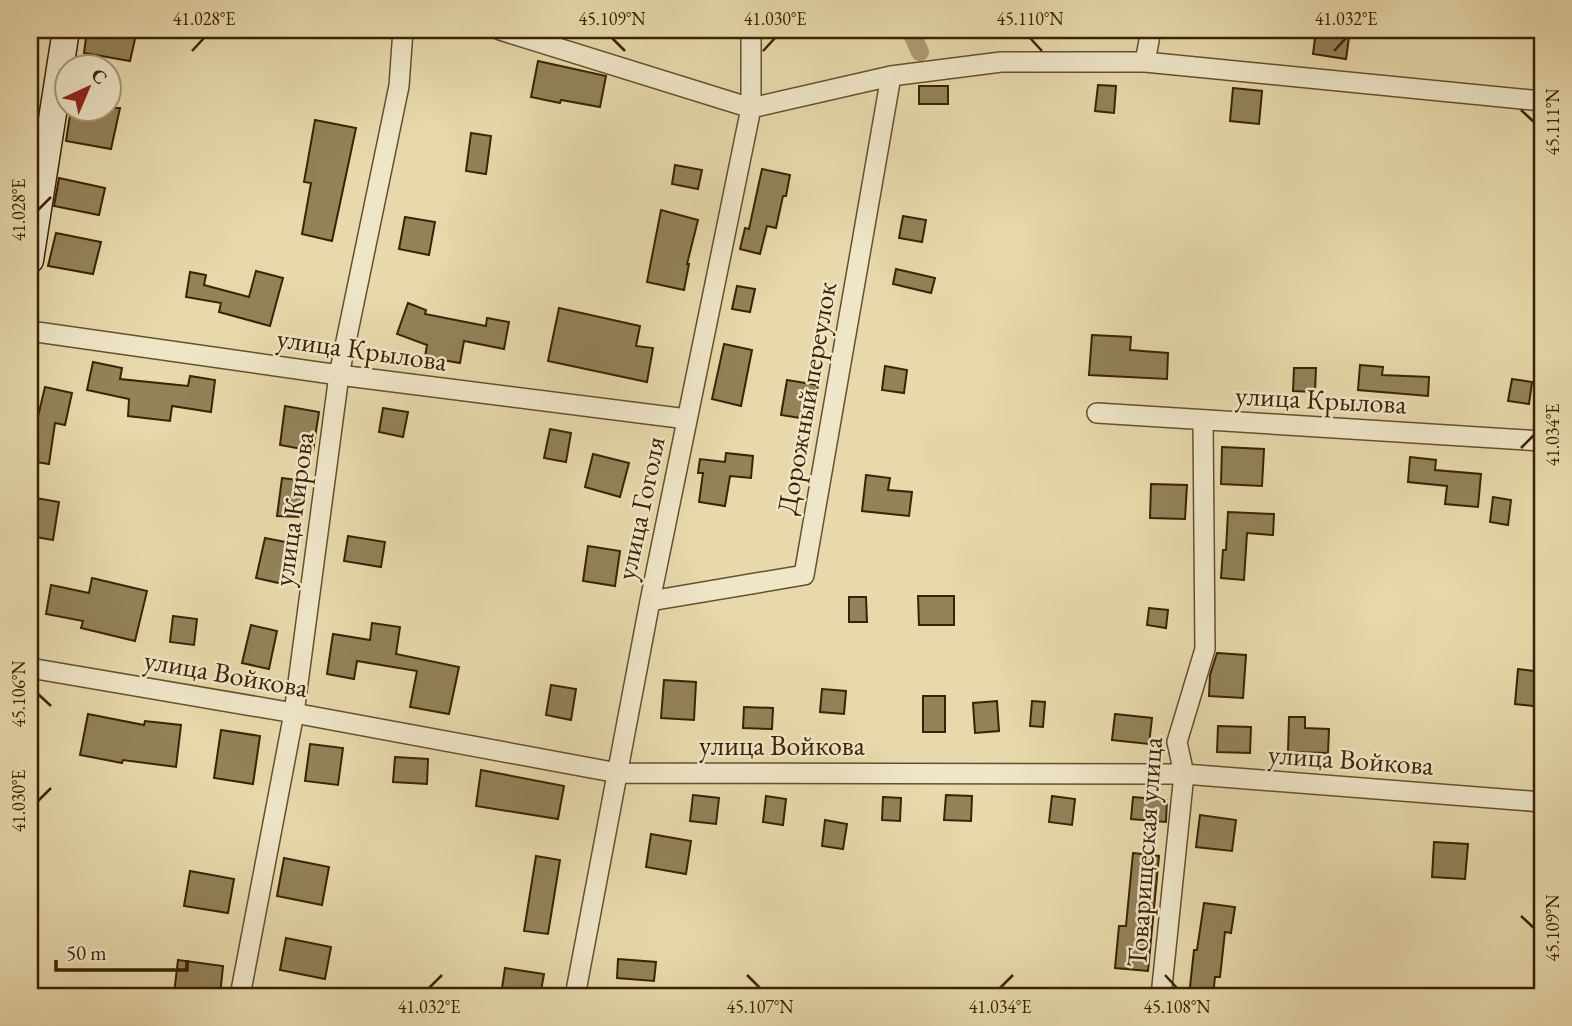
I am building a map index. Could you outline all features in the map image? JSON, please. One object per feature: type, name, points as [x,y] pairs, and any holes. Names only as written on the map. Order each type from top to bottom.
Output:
[{"type":"main road","points":[[30,260],[66,30]]},
{"type":"street","name":"улица Кирова","points":[[240,996],[294,713],[339,375],[400,86],[403,30]]},
{"type":"street","points":[[500,30],[751,108],[891,76],[1001,62],[1145,62],[1542,101]]},
{"type":"street","name":"улица Гоголя","points":[[575,996],[650,601],[751,108],[751,30]]},
{"type":"street","points":[[1145,62],[1151,30]]},
{"type":"street","name":"Дорожный переулок","points":[[650,601],[804,575],[891,76]]},
{"type":"street","name":"улица Крылова","points":[[30,331],[339,375],[687,419]]},
{"type":"street","name":"улица Крылова","points":[[1097,412],[1542,440]]},
{"type":"street","name":"Товарищеская улица","points":[[1161,996],[1184,774],[1177,743],[1205,649],[1203,420]]},
{"type":"street","name":"улица Войкова","points":[[30,668],[294,713],[618,773],[1184,774],[1542,802]]},
{"type":"building","points":[[87,30],[137,30],[130,61],[122,60],[122,52],[84,52]]},
{"type":"building","points":[[1316,30],[1350,30],[1346,59],[1313,54]]},
{"type":"building","points":[[538,61],[606,76],[600,107],[531,97]]},
{"type":"building","points":[[1098,85],[1116,86],[1114,113],[1095,111]]},
{"type":"building","points":[[919,86],[948,86],[948,104],[919,104]]},
{"type":"building","points":[[1233,88],[1262,91],[1259,124],[1230,121]]},
{"type":"building","points":[[315,120],[356,128],[332,241],[302,234],[311,183],[304,182]]},
{"type":"building","points":[[69,122],[117,122],[111,149],[66,141]]},
{"type":"building","points":[[471,133],[491,136],[486,174],[466,171]]},
{"type":"building","points":[[675,165],[702,170],[698,189],[672,184]]},
{"type":"building","points":[[762,169],[790,175],[776,228],[767,226],[760,254],[740,249],[745,228],[749,229]]},
{"type":"building","points":[[59,178],[105,188],[99,215],[54,206]]},
{"type":"building","points":[[661,210],[698,220],[687,264],[684,290],[647,282]]},
{"type":"building","points":[[903,216],[926,220],[922,242],[899,238]]},
{"type":"building","points":[[405,217],[435,222],[429,255],[399,249]]},
{"type":"building","points":[[56,233],[101,242],[93,274],[48,266]]},
{"type":"building","points":[[896,269],[935,278],[931,293],[893,284]]},
{"type":"building","points":[[256,271],[283,278],[270,326],[219,312],[221,303],[186,297],[190,272],[206,275],[204,285],[249,297]]},
{"type":"building","points":[[737,286],[755,289],[750,312],[732,309]]},
{"type":"building","points":[[408,303],[426,310],[425,314],[486,326],[487,318],[509,322],[504,349],[464,341],[460,363],[425,357],[427,345],[397,334]]},
{"type":"building","points":[[559,308],[640,326],[636,346],[653,348],[647,382],[548,361]]},
{"type":"building","points":[[1092,335],[1131,337],[1130,350],[1168,353],[1167,379],[1089,375]]},
{"type":"building","points":[[724,344],[752,350],[741,406],[712,399]]},
{"type":"building","points":[[93,362],[122,368],[120,379],[188,386],[190,376],[215,380],[211,412],[172,406],[170,421],[128,416],[129,399],[87,390]]},
{"type":"building","points":[[1360,365],[1383,367],[1382,375],[1429,377],[1428,396],[1358,390]]},
{"type":"building","points":[[885,366],[907,370],[904,393],[882,390]]},
{"type":"building","points":[[1294,368],[1316,368],[1315,392],[1293,391]]},
{"type":"building","points":[[1512,379],[1532,382],[1529,404],[1508,401]]},
{"type":"building","points":[[787,380],[818,385],[813,420],[781,415]]},
{"type":"building","points":[[45,387],[72,393],[65,425],[55,423],[49,464],[30,461],[30,432],[34,433]]},
{"type":"building","points":[[285,406],[319,412],[313,451],[280,445]]},
{"type":"building","points":[[383,408],[408,412],[403,437],[379,432]]},
{"type":"building","points":[[550,429],[571,433],[566,462],[544,458]]},
{"type":"building","points":[[1222,447],[1264,449],[1262,486],[1221,484]]},
{"type":"building","points":[[726,453],[753,456],[751,478],[730,476],[725,506],[699,502],[703,473],[698,473],[700,459],[725,462]]},
{"type":"building","points":[[593,454],[629,463],[620,497],[585,487]]},
{"type":"building","points":[[1410,457],[1436,460],[1435,470],[1481,474],[1478,507],[1445,504],[1447,486],[1408,482]]},
{"type":"building","points":[[866,475],[890,478],[888,490],[912,492],[909,516],[862,511]]},
{"type":"building","points":[[282,478],[306,481],[302,517],[277,516]]},
{"type":"building","points":[[1151,484],[1187,485],[1185,519],[1150,518]]},
{"type":"building","points":[[30,497],[59,502],[53,540],[30,536]]},
{"type":"building","points":[[1493,497],[1511,500],[1508,525],[1490,522]]},
{"type":"building","points":[[1228,512],[1274,514],[1273,535],[1247,533],[1244,580],[1221,578]]},
{"type":"building","points":[[348,536],[385,542],[381,567],[344,561]]},
{"type":"building","points":[[265,538],[291,543],[283,584],[256,578]]},
{"type":"building","points":[[588,546],[620,551],[615,586],[583,581]]},
{"type":"building","points":[[92,578],[147,591],[135,641],[81,628],[83,621],[46,614],[51,585],[89,593]]},
{"type":"building","points":[[918,596],[954,596],[954,625],[919,625]]},
{"type":"building","points":[[849,597],[866,597],[867,622],[849,622]]},
{"type":"building","points":[[1149,608],[1168,610],[1166,628],[1147,625]]},
{"type":"building","points":[[173,616],[197,619],[194,645],[170,642]]},
{"type":"building","points":[[372,623],[400,627],[396,654],[459,667],[449,714],[410,707],[417,671],[357,661],[354,679],[327,674],[333,634],[370,640]]},
{"type":"building","points":[[251,625],[277,631],[269,669],[242,663]]},
{"type":"building","points":[[1217,653],[1246,655],[1243,698],[1209,696],[1210,675]]},
{"type":"building","points":[[1518,669],[1542,672],[1542,707],[1515,704]]},
{"type":"building","points":[[664,680],[696,682],[694,720],[661,718]]},
{"type":"building","points":[[551,685],[576,689],[571,720],[546,715]]},
{"type":"building","points":[[822,689],[846,691],[844,714],[820,712]]},
{"type":"building","points":[[923,696],[945,696],[945,732],[923,732]]},
{"type":"building","points":[[997,701],[999,731],[975,733],[973,703]]},
{"type":"building","points":[[1032,701],[1045,702],[1043,727],[1030,726]]},
{"type":"building","points":[[744,707],[773,708],[772,729],[743,728]]},
{"type":"building","points":[[88,714],[144,725],[145,721],[181,725],[176,767],[123,760],[122,763],[80,755]]},
{"type":"building","points":[[1115,714],[1152,718],[1149,744],[1112,740]]},
{"type":"building","points":[[1289,717],[1305,717],[1305,728],[1329,729],[1328,753],[1288,752]]},
{"type":"building","points":[[1218,726],[1251,727],[1250,753],[1217,752]]},
{"type":"building","points":[[221,730],[260,736],[253,784],[214,778]]},
{"type":"building","points":[[310,744],[343,748],[338,785],[305,781]]},
{"type":"building","points":[[395,757],[428,759],[427,784],[393,782]]},
{"type":"building","points":[[481,770],[564,786],[558,819],[476,806]]},
{"type":"building","points":[[693,795],[719,798],[716,824],[690,821]]},
{"type":"building","points":[[946,795],[972,796],[971,821],[944,820]]},
{"type":"building","points":[[766,796],[786,799],[783,825],[763,822]]},
{"type":"building","points":[[1052,796],[1075,799],[1072,825],[1049,822]]},
{"type":"building","points":[[883,797],[901,798],[900,821],[882,820]]},
{"type":"building","points":[[1133,797],[1167,800],[1166,822],[1131,819]]},
{"type":"building","points":[[1200,815],[1236,820],[1232,851],[1196,847]]},
{"type":"building","points":[[825,820],[847,824],[843,849],[822,846]]},
{"type":"building","points":[[651,834],[691,841],[686,874],[646,867]]},
{"type":"building","points":[[1434,842],[1468,844],[1465,879],[1432,877]]},
{"type":"building","points":[[1133,853],[1159,856],[1148,971],[1115,968],[1119,926],[1126,926]]},
{"type":"building","points":[[536,856],[560,860],[548,934],[524,931]]},
{"type":"building","points":[[284,858],[329,867],[322,905],[277,896]]},
{"type":"building","points":[[190,871],[234,879],[228,913],[184,906]]},
{"type":"building","points":[[1204,903],[1235,907],[1231,933],[1225,932],[1220,977],[1215,977],[1213,996],[1189,996],[1194,950],[1197,950]]},
{"type":"building","points":[[286,938],[331,947],[325,979],[280,970]]},
{"type":"building","points":[[618,959],[656,962],[654,981],[617,978]]},
{"type":"building","points":[[178,960],[223,966],[220,996],[174,994]]},
{"type":"building","points":[[505,968],[544,974],[540,996],[501,995]]},
{"type":"waterway","points":[[910,30],[920,52]]}]
